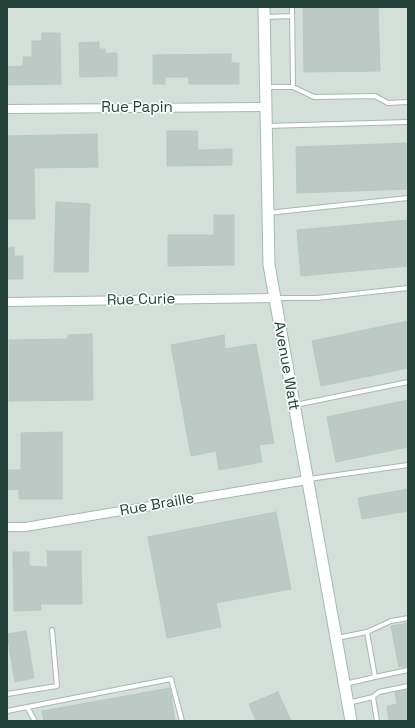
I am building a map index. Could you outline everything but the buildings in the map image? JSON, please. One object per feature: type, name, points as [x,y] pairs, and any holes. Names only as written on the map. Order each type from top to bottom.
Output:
[{"type":"street","name":"Avenue Watt","points":[[264,12],[269,265],[293,406],[351,721]]},
{"type":"street","name":"Rue Papin","points":[[7,109],[266,107]]},
{"type":"street","name":"Rue Curie","points":[[7,302],[274,298]]},
{"type":"street","name":"Rue Braille","points":[[7,527],[25,527],[307,480]]},
{"type":"lane","points":[[292,7],[293,87]]},
{"type":"lane","points":[[264,12],[292,16]]},
{"type":"lane","points":[[266,87],[293,87],[314,97],[375,96],[388,103],[408,102]]},
{"type":"lane","points":[[266,126],[408,122]]},
{"type":"lane","points":[[268,213],[408,198]]},
{"type":"lane","points":[[274,298],[317,298],[408,288]]},
{"type":"lane","points":[[293,406],[408,382]]},
{"type":"lane","points":[[307,480],[408,465]]},
{"type":"lane","points":[[336,638],[367,632],[391,621],[408,618]]},
{"type":"lane","points":[[7,694],[57,686],[52,630]]},
{"type":"lane","points":[[367,632],[375,677]]},
{"type":"lane","points":[[344,684],[408,670]]},
{"type":"lane","points":[[7,711],[171,679],[182,721]]},
{"type":"lane","points":[[348,703],[373,697],[379,692],[408,686]]},
{"type":"lane","points":[[373,697],[377,721]]},
{"type":"lane","points":[[28,708],[35,721]]},
{"type":"shaded area","points":[[7,7],[408,7],[408,721],[7,721]]}]
